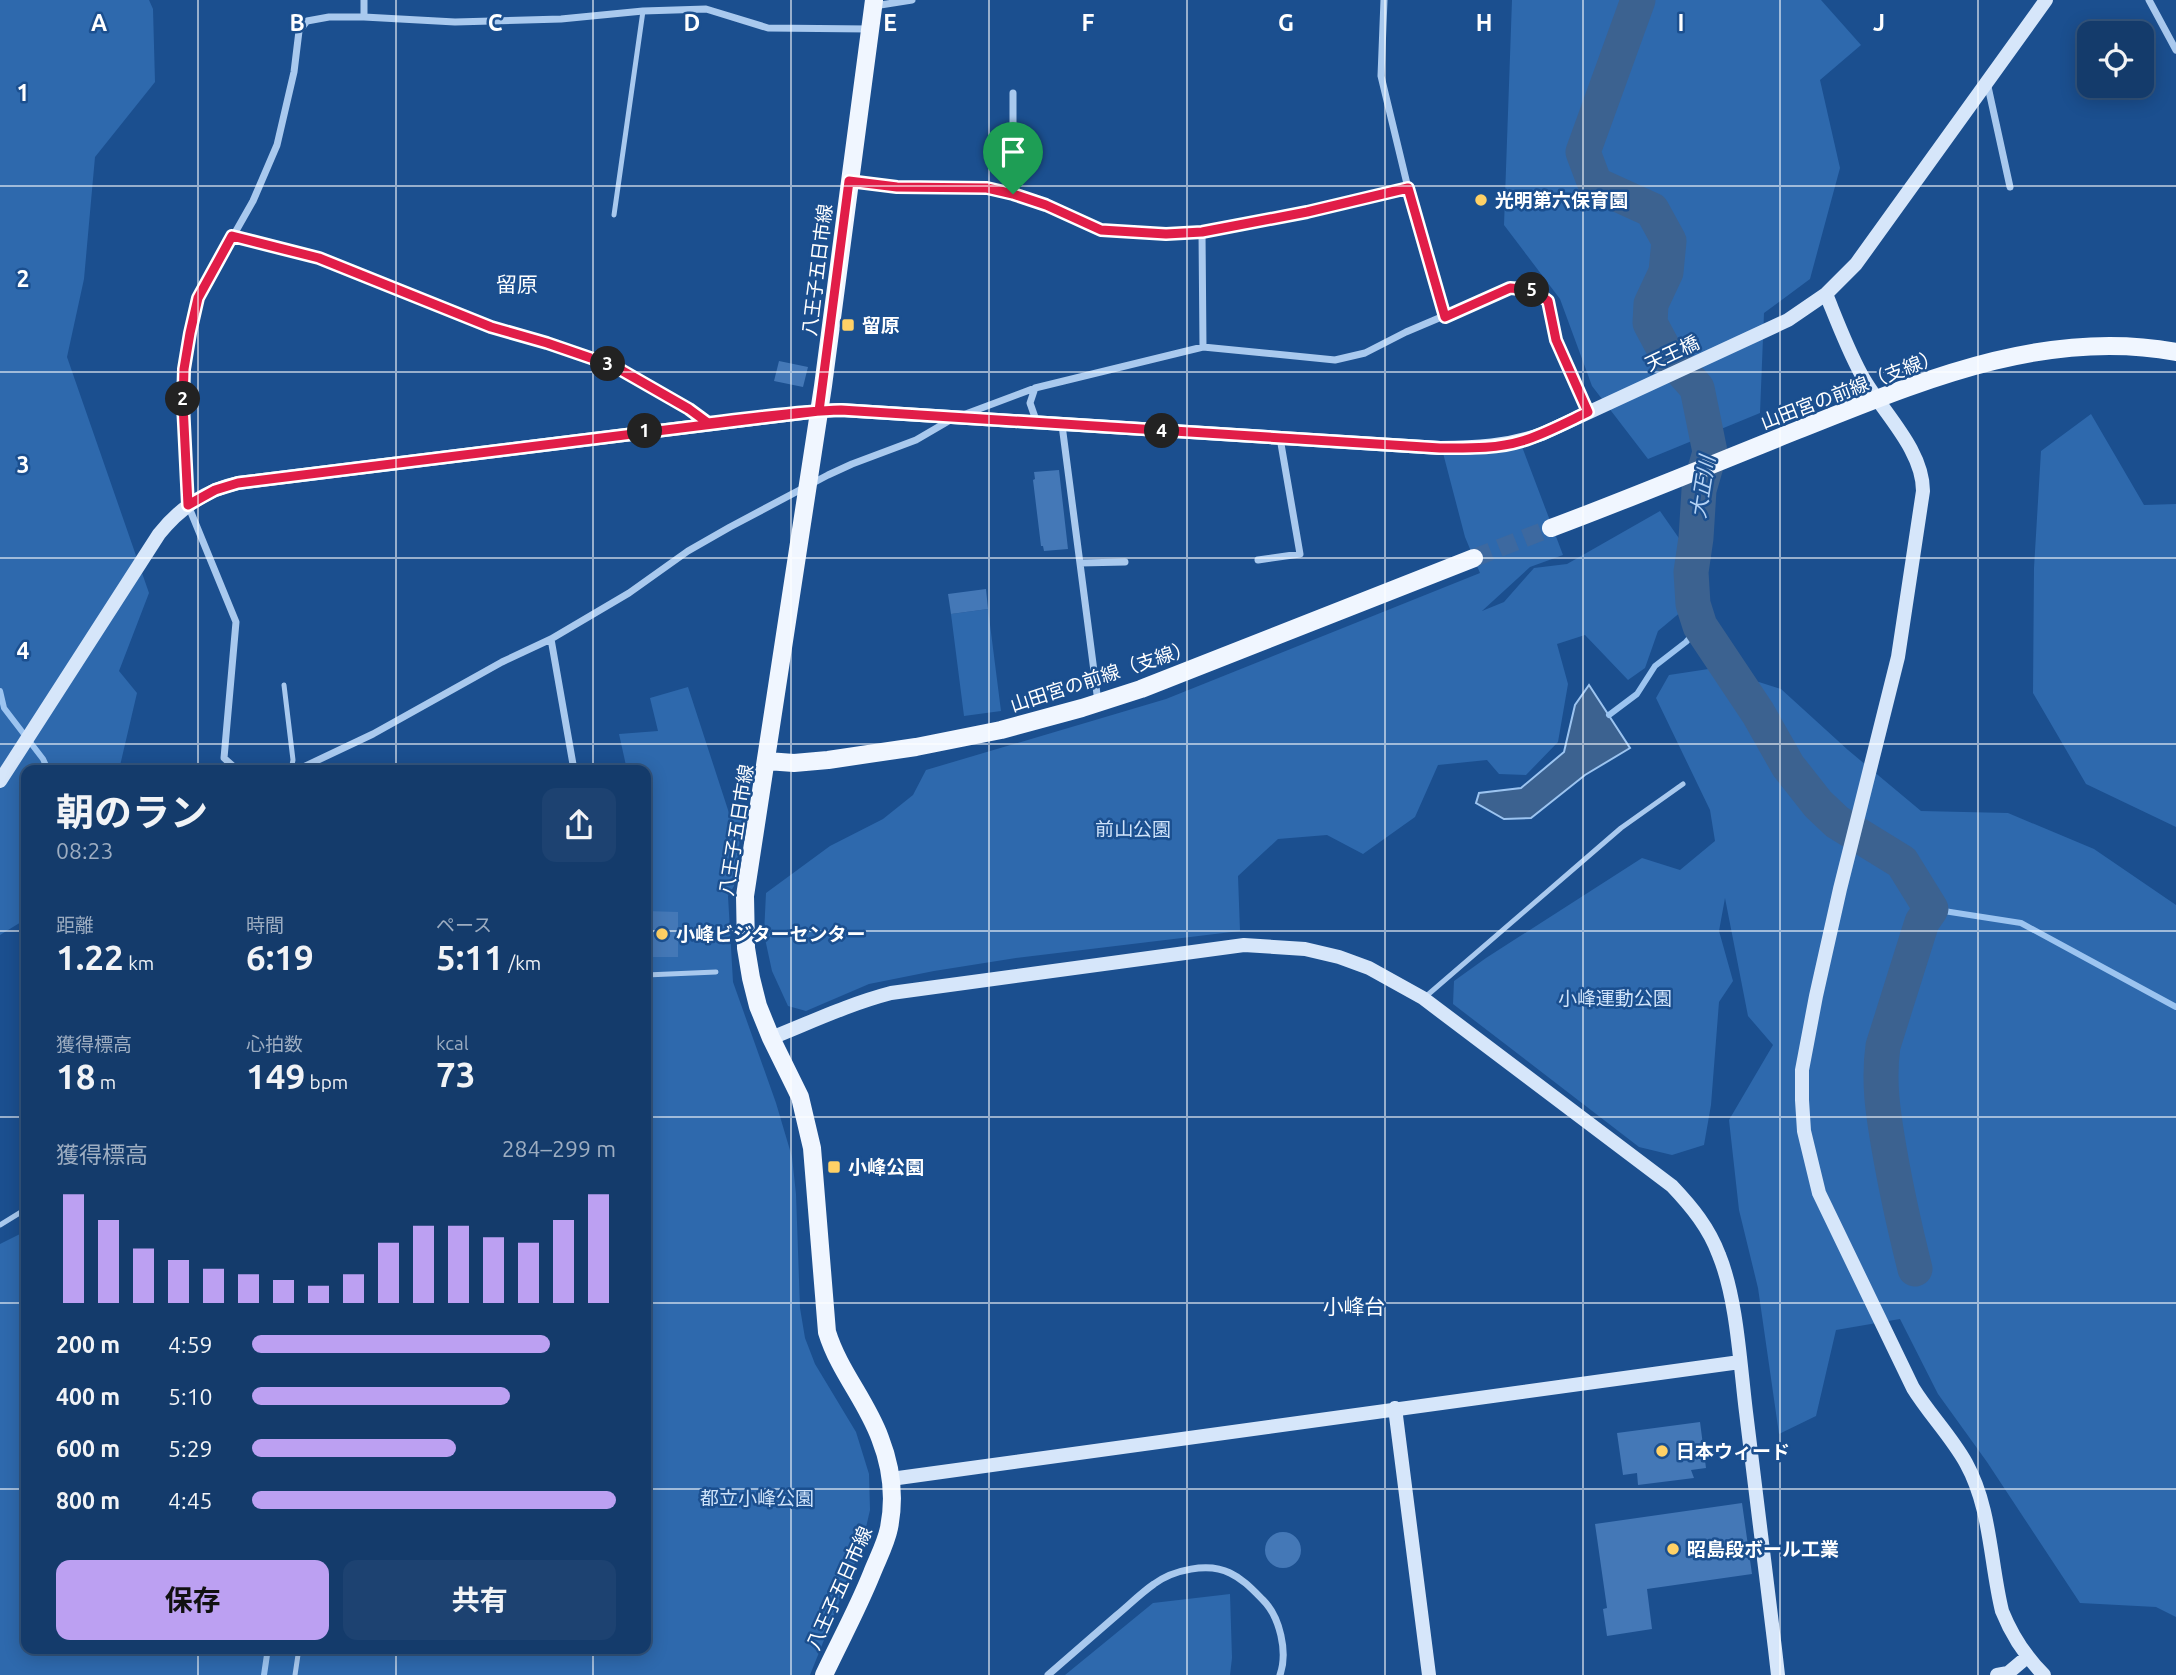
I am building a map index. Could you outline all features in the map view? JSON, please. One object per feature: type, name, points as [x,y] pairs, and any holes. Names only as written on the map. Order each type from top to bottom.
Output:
[{"type":"main road","name":"八王子五日市線","points":[[825,1674],[881,1552],[890,1519],[891,1479],[880,1436],[843,1371],[827,1332],[812,1149],[800,1097],[758,1006],[751,978],[745,921],[748,872],[819,411],[874,3]]},
{"type":"main road","name":"山田宮の前線（支線）","points":[[1551,528],[1877,399],[1989,361],[2056,348],[2119,345],[2176,352]]},
{"type":"main road","name":"山田宮の前線（支線）","points":[[767,761],[794,763],[828,760],[916,747],[1001,730],[1098,703],[1154,684],[1474,558]]},
{"type":"street","points":[[364,0],[364,17]]},
{"type":"street","points":[[874,3],[912,0]]},
{"type":"street","points":[[1384,0],[1381,76],[1408,188],[1445,317]]},
{"type":"street","name":"天王橋","points":[[0,781],[163,529],[188,505],[215,490],[238,483],[708,423],[841,410],[1440,448],[1491,447],[1531,438],[1748,339],[1795,316],[1826,294],[1856,264],[2046,0]]},
{"type":"street","points":[[2149,0],[2176,50]]},
{"type":"street","points":[[231,765],[225,758],[236,622],[188,505],[184,369],[198,298],[253,201],[277,145],[294,72],[299,30],[307,21],[329,17],[455,22],[561,19],[705,4],[768,28],[870,29]]},
{"type":"street","points":[[1987,81],[2010,187]]},
{"type":"street","points":[[1013,93],[1013,194]]},
{"type":"street","points":[[849,181],[897,187],[987,188],[1046,205],[1101,230],[1166,234],[1202,232],[1307,212],[1408,188]]},
{"type":"street","points":[[1202,232],[1203,347]]},
{"type":"street","points":[[232,236],[319,258],[491,327],[614,366],[689,409],[708,423]]},
{"type":"street","points":[[308,765],[373,734],[502,662],[551,639],[629,593],[709,539],[807,486],[852,464],[916,440],[954,418],[1035,388],[1203,347],[1335,360],[1365,353],[1406,332],[1510,288],[1533,290],[1548,301],[1556,340],[1588,412]]},
{"type":"street","points":[[1826,294],[1861,375],[1912,453],[1923,480],[1923,491],[1898,657],[1840,889],[1809,1032],[1802,1070],[1804,1131],[1819,1193],[1913,1388],[1928,1412],[1954,1443],[1972,1474],[1984,1510],[2002,1611],[2008,1627],[2027,1657],[2044,1675]]},
{"type":"street","points":[[1035,388],[1030,403],[1037,423]]},
{"type":"street","points":[[1062,425],[1098,703]]},
{"type":"street","points":[[1258,560],[1300,554],[1280,438]]},
{"type":"street","points":[[1080,564],[1125,562]]},
{"type":"street","points":[[551,639],[573,765]]},
{"type":"street","points":[[771,1038],[865,999],[891,993],[1244,945],[1305,949],[1339,957],[1368,968],[1423,998],[1672,1186],[1694,1208],[1711,1236],[1726,1275],[1740,1362],[1779,1675]]},
{"type":"street","points":[[891,1479],[1740,1362]]},
{"type":"street","points":[[1395,1408],[1429,1675]]},
{"type":"street","points":[[1048,1675],[1154,1583],[1178,1572],[1206,1568],[1228,1572],[1250,1586],[1268,1605],[1277,1623],[1282,1645],[1280,1675]]},
{"type":"street","points":[[1997,1675],[2008,1673],[2027,1657]]},
{"type":"lane","points":[[614,215],[643,12]]},
{"type":"lane","points":[[284,685],[292,765]]},
{"type":"lane","points":[[1423,998],[1621,828],[1683,784]]},
{"type":"lane","points":[[651,975],[716,972]]},
{"type":"lane","points":[[0,1225],[21,1212]]},
{"type":"lane","points":[[295,1675],[298,1654]]},
{"type":"green space","points":[[0,0],[149,0],[153,9],[155,82],[95,157],[84,279],[67,357],[149,593],[119,671],[137,693],[120,765],[21,765],[21,922],[0,935]]},
{"type":"green space","points":[[1512,0],[1821,0],[1861,45],[1820,80],[1840,168],[1810,279],[1764,313],[1760,413],[1648,459],[1592,386],[1560,299],[1504,225]]},
{"type":"green space","points":[[2091,414],[2144,505],[2176,504],[2176,827],[2086,784],[2033,693],[2034,568],[2041,451]]},
{"type":"green space","name":"前山公園","points":[[1521,444],[1563,555],[1530,567],[1482,611],[1504,602],[1534,568],[1567,564],[1660,511],[1683,544],[1682,611],[1658,631],[1645,668],[1628,680],[1585,635],[1557,644],[1568,684],[1558,742],[1526,775],[1499,774],[1487,760],[1438,765],[1415,817],[1363,854],[1327,835],[1278,839],[1238,876],[1240,931],[1016,958],[934,971],[869,984],[806,1011],[788,1006],[772,971],[764,934],[766,893],[830,846],[883,819],[913,795],[926,770],[1166,699],[1480,573],[1465,537],[1443,453]]},
{"type":"green space","points":[[988,609],[1001,711],[964,716],[951,614]]},
{"type":"green space","name":"小峰運動公園","points":[[1715,668],[1781,689],[1921,811],[2008,813],[2094,849],[2176,905],[2176,1617],[2156,1607],[2080,1603],[1987,1462],[1938,1394],[1900,1319],[1836,1330],[1816,1416],[1779,1434],[1758,1288],[1739,1210],[1729,1120],[1773,1045],[1748,1016],[1725,898],[1719,931],[1733,981],[1719,1002],[1711,1105],[1704,1145],[1672,1155],[1639,1147],[1453,1004],[1454,981],[1642,858],[1680,870],[1715,841],[1710,810],[1656,698],[1669,675]]},
{"type":"green space","name":"都立小峰公園","points":[[688,687],[730,816],[743,815],[734,886],[728,896],[733,982],[792,1157],[800,1308],[805,1338],[815,1364],[856,1432],[869,1474],[870,1510],[862,1545],[810,1675],[0,1675],[0,1244],[21,1234],[21,1654],[651,1654],[651,765],[626,765],[619,734],[658,731],[650,698]]},
{"type":"green space","points":[[1230,1594],[1230,1675],[1065,1675],[1153,1603]]},
{"type":"shaded area","points":[[1589,685],[1630,748],[1585,775],[1531,818],[1504,819],[1476,803],[1479,793],[1521,788],[1564,752],[1575,705]]},
{"type":"building","points":[[779,361],[808,367],[803,387],[774,381]]},
{"type":"building","points":[[1059,470],[1068,549],[1044,551],[1041,546],[1034,472]]},
{"type":"building","points":[[986,589],[988,609],[951,614],[948,594]]},
{"type":"building","name":"小峰ビジターセンター","points":[[651,911],[678,912],[678,957],[651,957]]},
{"type":"building","name":"日本ウィード","points":[[1700,1422],[1706,1468],[1691,1470],[1694,1478],[1638,1485],[1637,1473],[1623,1475],[1617,1433]]},
{"type":"building","name":"昭島段ボール工業","points":[[1742,1503],[1752,1574],[1647,1589],[1652,1629],[1607,1636],[1603,1609],[1607,1608],[1595,1524]]},
{"type":"building","points":[[1283,1532],[1296,1537],[1301,1550],[1296,1563],[1283,1568],[1270,1563],[1265,1550],[1270,1537]]},
{"type":"waterway","name":"大正川","points":[[1638,0],[1583,152],[1595,184],[1652,210],[1669,241],[1666,272],[1651,304],[1650,323],[1666,353],[1697,388],[1710,452],[1699,490],[1691,572],[1693,604],[1700,626],[1758,713],[1788,766],[1818,804],[1837,822],[1902,862],[1931,909],[1922,922],[1883,1046],[1881,1072],[1889,1148],[1915,1269]]},
{"type":"waterway","points":[[1609,715],[1637,694],[1655,666],[1686,642],[1700,626]]},
{"type":"waterway","points":[[0,691],[4,708],[46,765]]},
{"type":"waterway","points":[[1931,909],[2021,923],[2176,1007]]},
{"type":"waterway","points":[[264,1675],[267,1654]]},
{"type":"tunnel","points":[[1474,558],[1551,528]]},
{"type":"place","name":"光明第六保育園","points":[[1481,200]]},
{"type":"place","name":"留原","points":[[848,325]]},
{"type":"place","name":"小峰ビジターセンター","points":[[662,934]]},
{"type":"place","name":"小峰公園","points":[[834,1167]]},
{"type":"place","name":"日本ウィード","points":[[1662,1451]]},
{"type":"place","name":"昭島段ボール工業","points":[[1673,1549]]},
{"type":"district","name":"留原","points":[[517,284]]},
{"type":"district","name":"小峰台","points":[[1354,1306]]},
{"type":"route","points":[[1013,194],[987,188],[897,187],[849,181],[819,411],[238,483],[215,490],[188,505],[184,369],[198,298],[232,236],[319,258],[491,327],[614,366],[689,409],[708,423],[796,413],[819,411],[841,410],[1469,448],[1520,442],[1588,412],[1556,340],[1548,301],[1533,290],[1510,288],[1445,317],[1408,188],[1307,212],[1202,232],[1166,234],[1101,230],[1046,205],[1013,194]]}]
